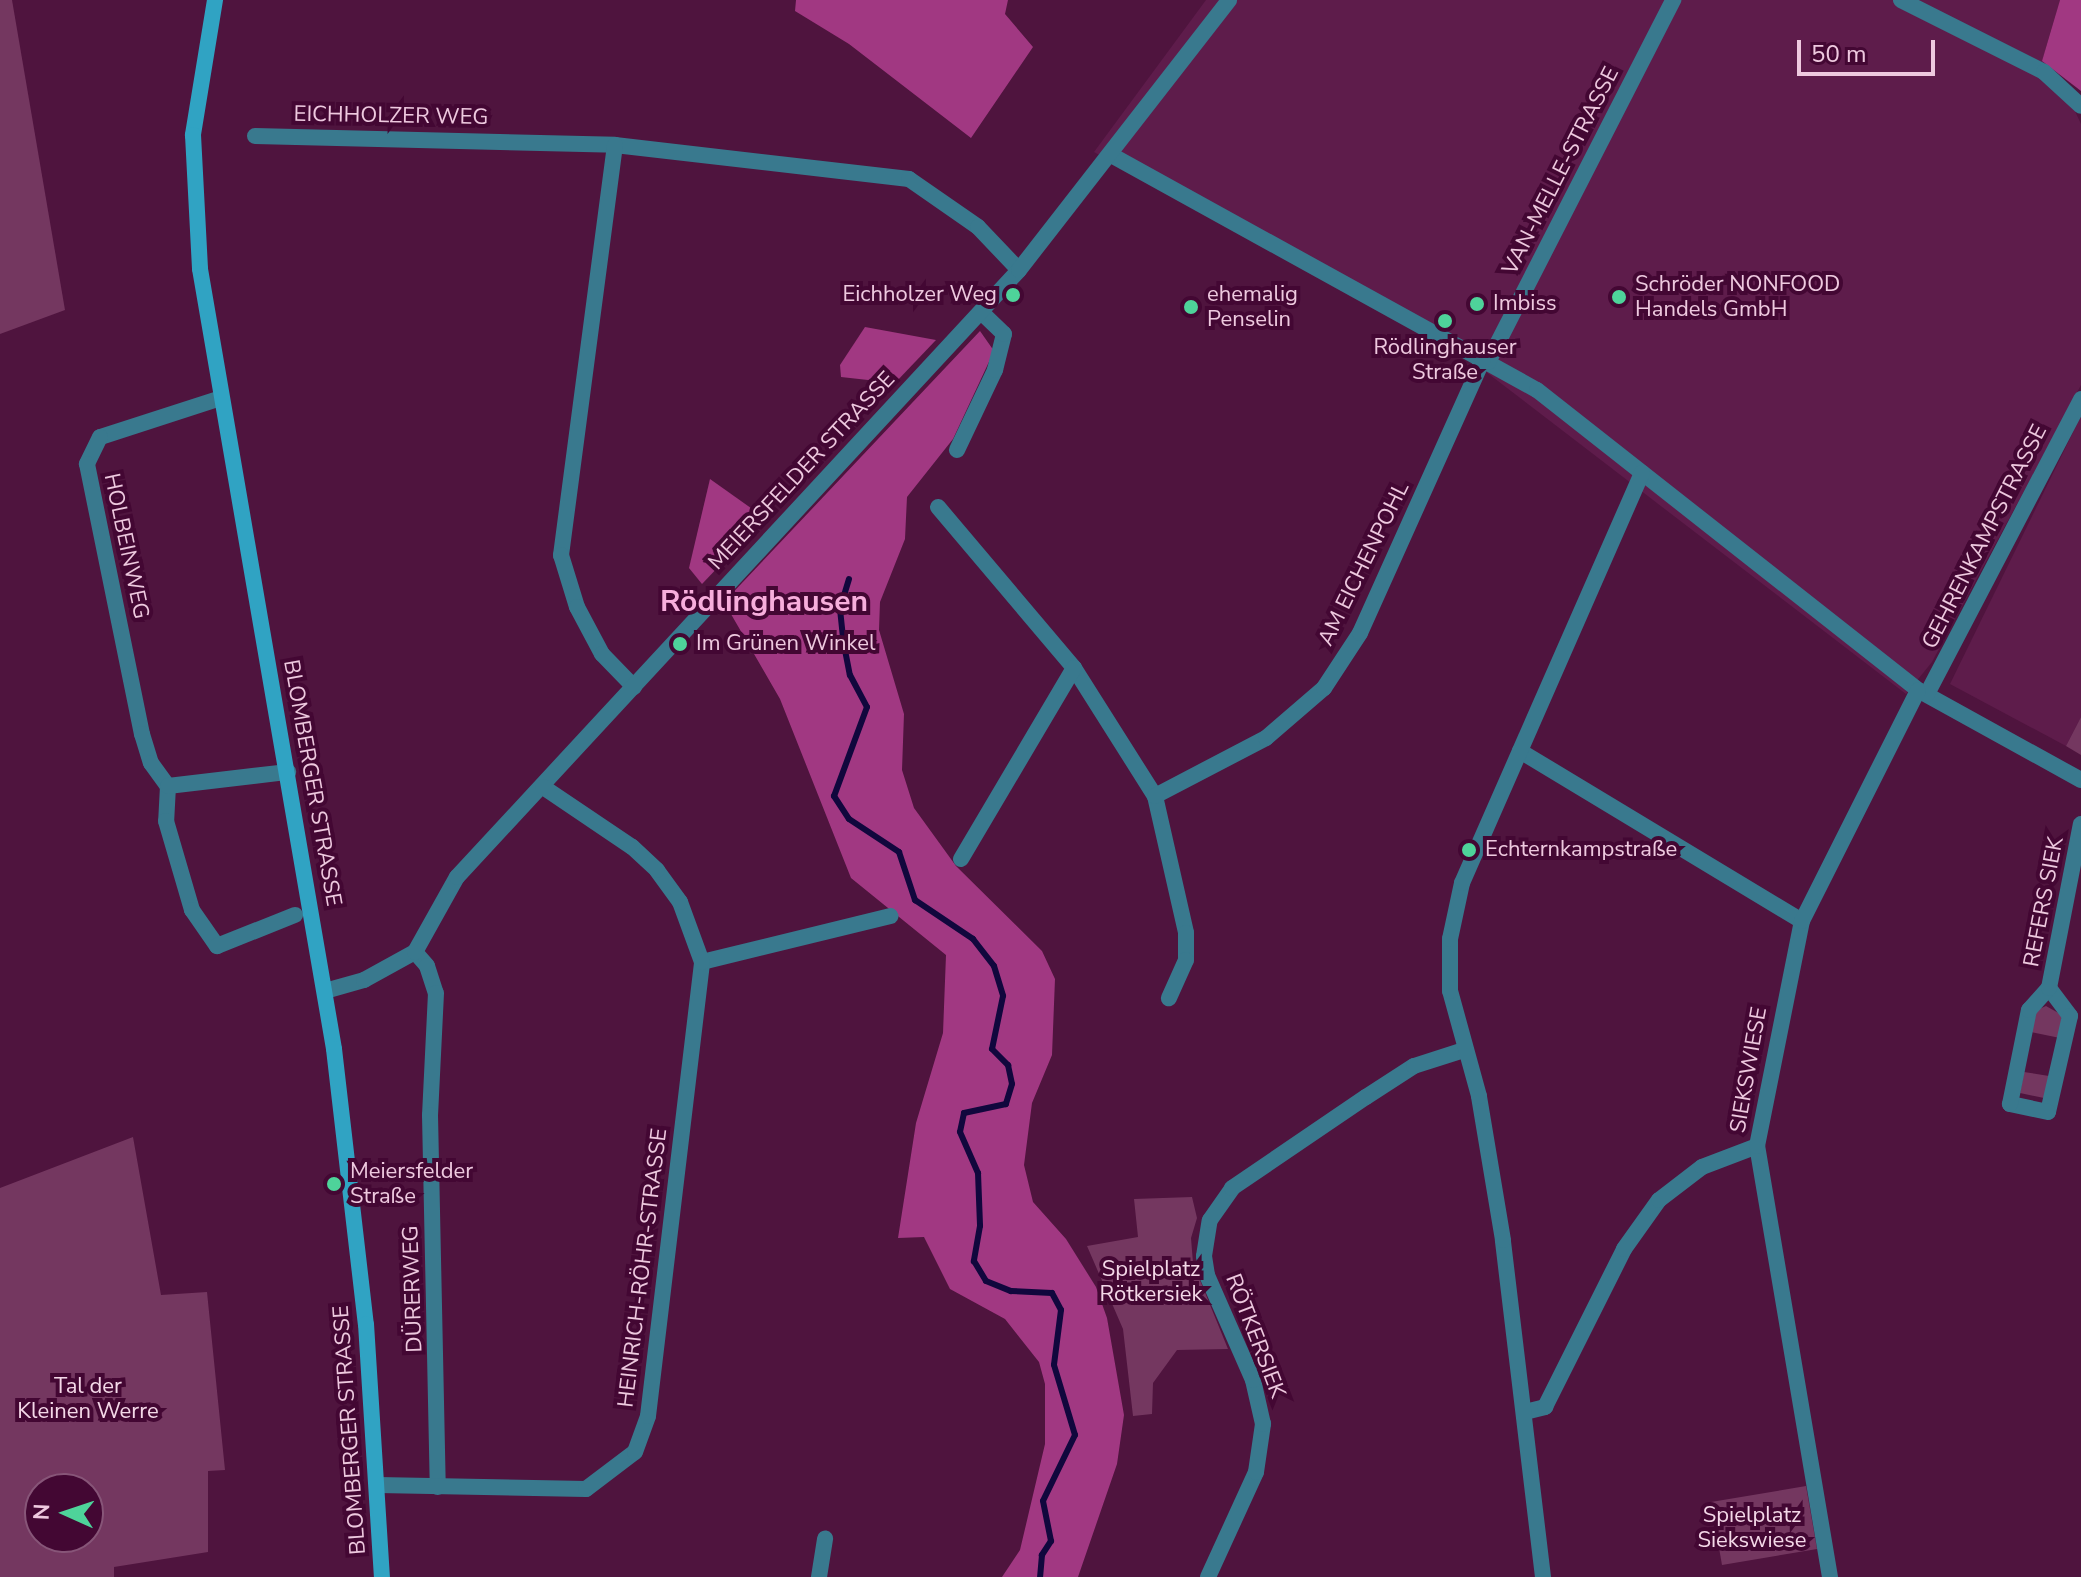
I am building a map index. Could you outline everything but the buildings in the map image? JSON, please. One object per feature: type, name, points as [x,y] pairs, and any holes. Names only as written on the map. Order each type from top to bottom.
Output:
[{"type":"street","name":"BLOMBERGER STRASSE","points":[[215,0],[202,64],[192,163],[200,269],[325,991],[352,1184],[378,1485],[382,1577]]},
{"type":"street","name":"MEIERSFELDER STRASSE","points":[[415,952],[457,877],[982,313],[1113,156],[1229,0]]},
{"type":"street","name":"VAN-MELLE-STRASSE","points":[[1486,360],[1673,0]]},
{"type":"street","points":[[1901,0],[2044,72],[2081,106]]},
{"type":"street","name":"EICHHOLZER WEG","points":[[255,136],[615,145],[909,179],[978,227],[1019,270]]},
{"type":"street","points":[[615,145],[561,555],[577,607],[602,654],[634,687]]},
{"type":"street","points":[[1113,156],[1537,390],[1923,692],[2081,780]]},
{"type":"street","points":[[957,450],[995,370],[1004,334],[982,313]]},
{"type":"street","name":"AM EICHENPOHL","points":[[1155,796],[1266,738],[1324,688],[1360,633],[1486,360]]},
{"type":"street","name":"HOLBEINWEG","points":[[168,786],[151,763],[142,734],[87,464],[100,437],[221,398]]},
{"type":"street","name":"GEHRENKAMPSTRASSE","points":[[1923,692],[2081,399]]},
{"type":"street","points":[[1543,1577],[1525,1412],[1488,1139],[1450,991],[1453,913],[1642,473]]},
{"type":"street","points":[[938,507],[1074,668],[1155,796],[1186,933],[1186,960],[1169,998]]},
{"type":"street","points":[[961,859],[1074,668]]},
{"type":"street","name":"SIEKSWIESE","points":[[1830,1577],[1757,1146],[1802,921],[1923,692]]},
{"type":"street","points":[[1520,751],[1802,921]]},
{"type":"street","points":[[288,772],[168,786],[166,821],[181,884],[217,946],[295,915]]},
{"type":"street","name":"HEINRICH-RÖHR-STRASSE","points":[[378,1485],[586,1489],[621,1468],[635,1452],[648,1416],[702,962],[680,902],[657,870],[632,847],[543,787]]},
{"type":"street","name":"REFERS SIEK","points":[[2049,988],[2070,1016],[2048,1112],[2010,1104],[2029,1010],[2049,988],[2081,824]]},
{"type":"street","points":[[702,962],[890,916]]},
{"type":"street","points":[[325,991],[364,980],[415,952]]},
{"type":"street","name":"DÜRERWEG","points":[[415,952],[427,966],[436,993],[430,1115],[438,1487]]},
{"type":"street","name":"RÖTKERSIEK","points":[[1208,1577],[1256,1472],[1263,1424],[1253,1380],[1207,1275],[1204,1256],[1210,1220],[1232,1188],[1366,1097],[1414,1066],[1464,1050]]},
{"type":"street","points":[[1525,1412],[1545,1407],[1624,1249],[1659,1200],[1702,1167],[1757,1146]]},
{"type":"street","points":[[819,1577],[825,1538]]},
{"type":"shaded area","points":[[796,0],[1008,0],[1005,14],[1033,47],[971,138],[849,44],[795,11]]},
{"type":"shaded area","points":[[1206,0],[2060,0],[2042,61],[2059,77],[2081,124],[2081,385],[1932,662],[1906,694],[1477,365],[1094,152]]},
{"type":"shaded area","points":[[2060,0],[2081,0],[2081,91],[2042,61]]},
{"type":"shaded area","points":[[865,327],[936,340],[895,383],[841,377],[840,365]]},
{"type":"shaded area","points":[[980,331],[994,351],[953,439],[907,497],[905,539],[880,602],[879,630],[904,714],[902,770],[914,808],[956,866],[1042,951],[1055,979],[1052,1055],[1032,1103],[1024,1165],[1033,1202],[1066,1239],[1096,1287],[1107,1318],[1124,1415],[1117,1464],[1078,1577],[1002,1577],[1020,1550],[1045,1444],[1045,1384],[1039,1362],[1005,1319],[950,1289],[924,1237],[898,1238],[916,1123],[943,1033],[946,955],[851,878],[780,699],[724,602]]},
{"type":"shaded area","points":[[2081,416],[2081,717],[2066,746],[1950,684]]},
{"type":"shaded area","points":[[710,479],[765,518],[702,584],[689,568]]},
{"type":"green space","points":[[0,0],[12,0],[65,310],[0,334]]},
{"type":"green space","points":[[2081,717],[2081,755],[2066,746]]},
{"type":"green space","points":[[2046,1006],[2062,1015],[2060,1038],[2031,1032],[2037,1010]]},
{"type":"green space","points":[[2024,1072],[2049,1076],[2044,1098],[2020,1093]]},
{"type":"green space","name":"Tal der Kleinen Werre","points":[[133,1137],[161,1295],[207,1292],[225,1470],[208,1471],[208,1552],[114,1567],[114,1577],[0,1577],[0,1188]]},
{"type":"green space","name":"Spielplatz Rötkersiek","points":[[1192,1197],[1197,1218],[1191,1238],[1193,1263],[1228,1349],[1177,1350],[1153,1383],[1152,1414],[1133,1416],[1123,1329],[1087,1246],[1138,1237],[1134,1199]]},
{"type":"green space","name":"Spielplatz Siekswiese","points":[[1806,1486],[1817,1549],[1722,1565],[1711,1502]]},
{"type":"waterway","points":[[849,579],[840,609],[844,645],[850,675],[867,707],[834,796],[849,819],[899,852],[915,900],[973,939],[994,966],[1003,996],[992,1049],[1008,1065],[1012,1084],[1006,1104],[964,1113],[960,1132],[978,1173],[980,1226],[974,1261],[986,1281],[1011,1291],[1052,1293],[1061,1310],[1054,1365],[1075,1435],[1043,1501],[1051,1541],[1042,1555],[1040,1577]]},
{"type":"place","name":"Eichholzer Weg","points":[[1013,295]]},
{"type":"place","name":"Schröder NONFOOD Handels GmbH","points":[[1619,297]]},
{"type":"place","name":"Imbiss","points":[[1477,304]]},
{"type":"place","name":"ehemalig Penselin","points":[[1191,307]]},
{"type":"place","name":"Rödlinghauser Straße","points":[[1445,321]]},
{"type":"place","name":"Im Grünen Winkel","points":[[680,644]]},
{"type":"place","name":"Echternkampstraße","points":[[1469,850]]},
{"type":"place","name":"Meiersfelder Straße","points":[[334,1184]]},
{"type":"district","name":"Rödlinghausen","points":[[764,602]]}]
